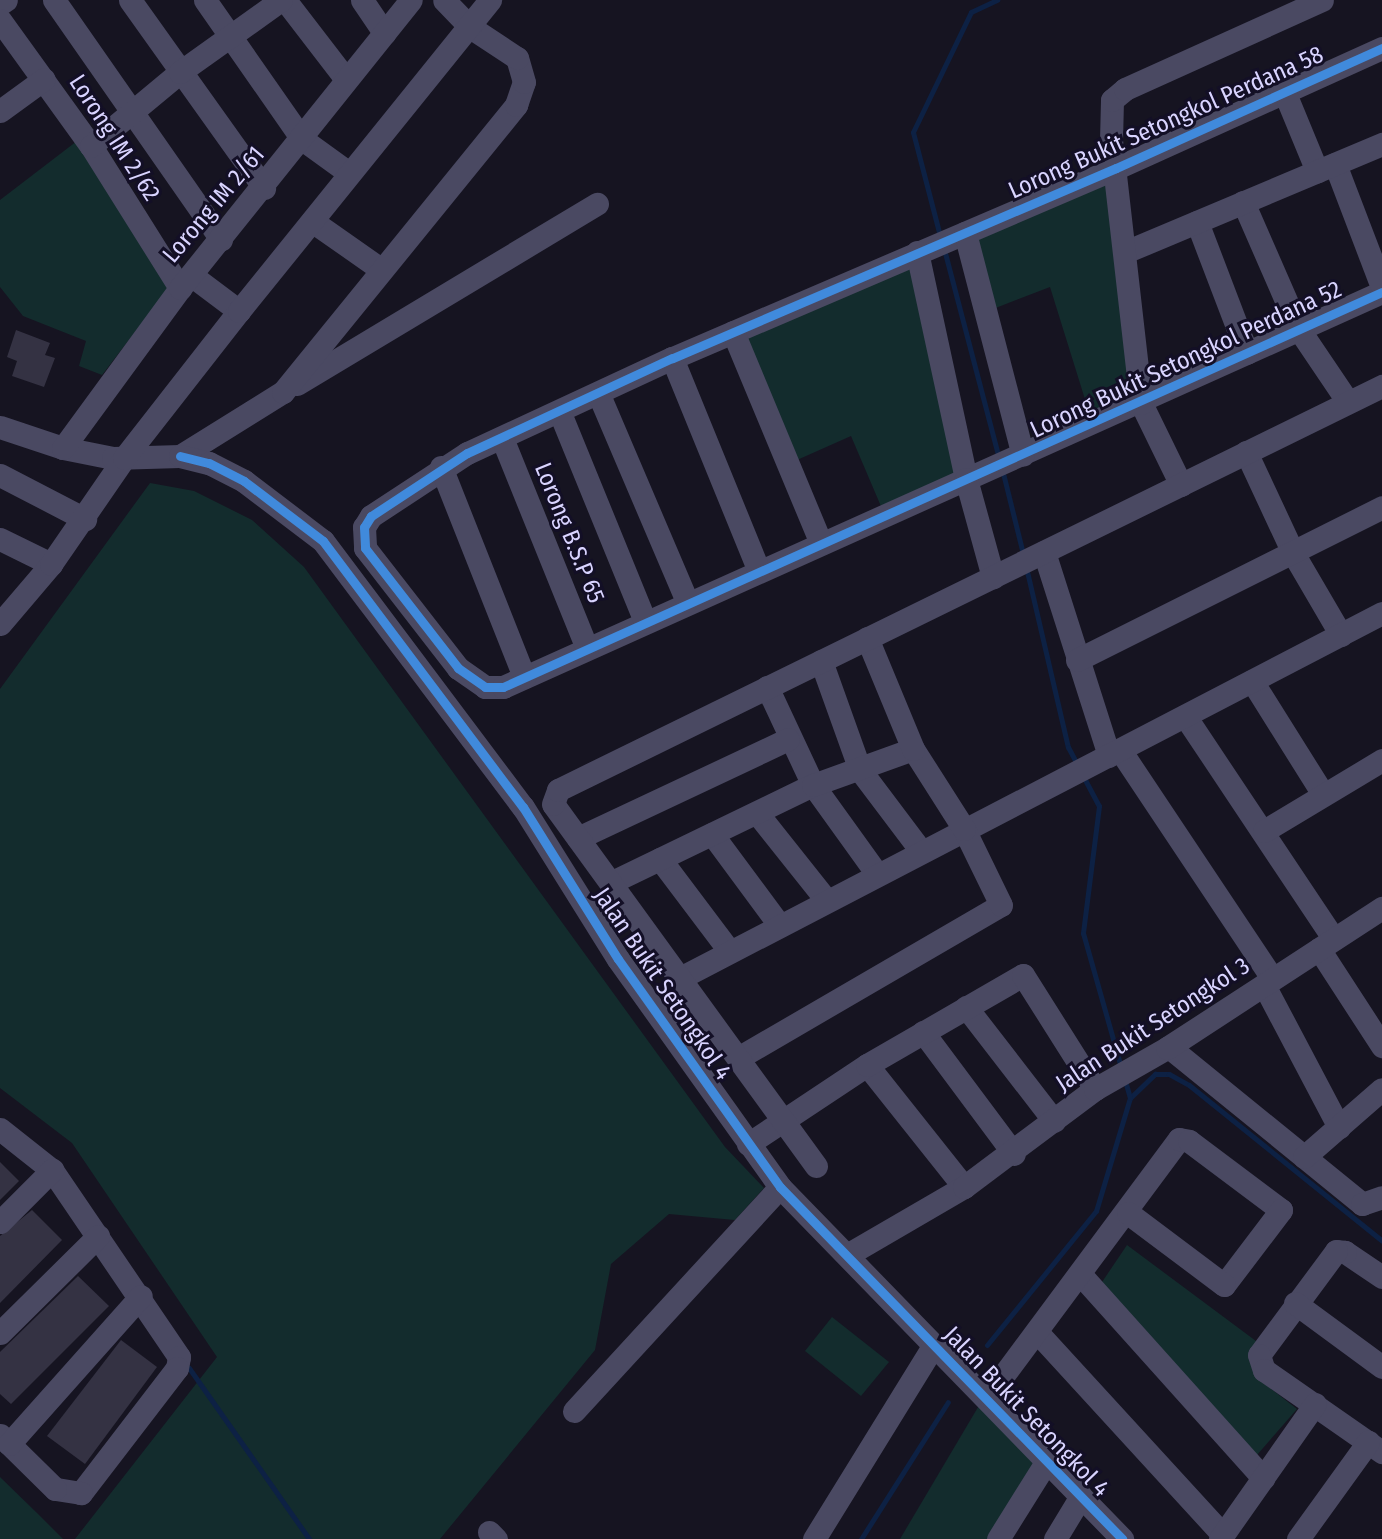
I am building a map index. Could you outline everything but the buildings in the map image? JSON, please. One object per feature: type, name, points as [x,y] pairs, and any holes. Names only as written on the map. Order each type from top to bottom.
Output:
[{"type":"street","points":[[0,4],[6,0]]},
{"type":"street","points":[[54,0],[221,239]]},
{"type":"street","points":[[130,0],[264,188]]},
{"type":"street","points":[[205,0],[302,139],[349,173]]},
{"type":"street","points":[[91,146],[132,109],[180,72],[283,0],[345,78]]},
{"type":"street","points":[[362,0],[384,33]]},
{"type":"street","name":"Lorong IM 2/61","points":[[63,448],[185,281],[264,188],[345,78],[411,0]]},
{"type":"street","points":[[283,392],[516,105],[523,68],[517,58],[470,27],[444,0]]},
{"type":"street","points":[[2,619],[51,564],[85,519],[124,458],[239,311],[490,0]]},
{"type":"street","points":[[1181,485],[1141,403],[1108,116],[1112,100],[1125,89],[1322,0]]},
{"type":"street","name":"Lorong IM 2/62","points":[[0,20],[185,281]]},
{"type":"street","name":"Lorong Bukit Setongkol Perdana 58","points":[[514,682],[485,687],[458,668],[365,548],[364,527],[371,516],[441,467],[467,453],[599,395],[672,358],[1116,169],[1382,48]]},
{"type":"street","points":[[0,111],[44,79]]},
{"type":"street","points":[[1284,92],[1326,168],[1382,289]]},
{"type":"street","points":[[1125,252],[1382,144]]},
{"type":"street","points":[[1244,202],[1298,328],[1348,402]]},
{"type":"street","points":[[0,427],[63,448],[124,458],[180,456],[597,204]]},
{"type":"street","points":[[312,221],[382,270]]},
{"type":"street","points":[[1198,222],[1248,353]]},
{"type":"street","points":[[958,236],[995,467],[997,575]]},
{"type":"street","points":[[922,250],[995,467]]},
{"type":"street","points":[[185,281],[239,311]]},
{"type":"street","name":"Lorong Bukit Setongkol Perdana 52","points":[[514,682],[758,569],[1141,403],[1382,289]]},
{"type":"street","points":[[733,332],[821,543]]},
{"type":"street","points":[[672,358],[758,569]]},
{"type":"street","points":[[816,1166],[781,1121],[682,977],[553,803],[558,790],[1382,386]]},
{"type":"street","points":[[599,395],[687,601]]},
{"type":"street","points":[[560,413],[645,621]]},
{"type":"street","name":"Lorong B.S.P 65","points":[[502,438],[587,648]]},
{"type":"street","points":[[1246,452],[1293,553],[1341,635]]},
{"type":"street","name":"Jalan Bukit Setongkol 4","points":[[180,456],[209,463],[244,481],[294,516],[349,572],[523,807],[618,958],[779,1187],[934,1345],[988,1396],[1122,1539]]},
{"type":"street","points":[[441,467],[514,682]]},
{"type":"street","points":[[0,475],[85,519]]},
{"type":"street","points":[[1077,660],[1382,507]]},
{"type":"street","points":[[0,539],[51,564]]},
{"type":"street","points":[[1042,553],[1077,660],[1112,754],[1269,982],[1339,1127]]},
{"type":"street","points":[[682,977],[920,851],[1062,781],[1382,614]]},
{"type":"street","points":[[737,1058],[1000,908],[964,829],[913,749],[867,638]]},
{"type":"street","points":[[821,661],[860,771],[920,851]]},
{"type":"street","points":[[1252,681],[1323,794]]},
{"type":"street","points":[[768,687],[788,739],[813,785],[877,874]]},
{"type":"street","points":[[1185,716],[1264,831],[1382,1046]]},
{"type":"street","points":[[578,838],[788,739]]},
{"type":"street","points":[[612,882],[813,785],[860,771],[913,749]]},
{"type":"street","points":[[1264,831],[1382,760]]},
{"type":"street","points":[[757,813],[827,901]]},
{"type":"street","points":[[712,834],[779,926]]},
{"type":"street","points":[[660,859],[730,952]]},
{"type":"street","name":"Jalan Bukit Setongkol 3","points":[[847,1255],[964,1187],[1014,1154],[1095,1089],[1168,1048],[1382,908]]},
{"type":"street","points":[[748,1144],[867,1065],[966,1007],[1026,976],[1095,1089]]},
{"type":"street","points":[[966,1007],[1054,1121]]},
{"type":"street","points":[[923,1032],[1014,1154]]},
{"type":"street","points":[[1168,1048],[1304,1157],[1372,1201]]},
{"type":"street","points":[[867,1065],[964,1187]]},
{"type":"street","points":[[1304,1157],[1382,1089]]},
{"type":"street","points":[[0,1129],[52,1170],[98,1236],[141,1296],[176,1346],[177,1368],[86,1490],[72,1495],[48,1483],[4,1440],[141,1296]]},
{"type":"street","points":[[988,1396],[1128,1213],[1179,1139],[1184,1138],[1281,1210],[1224,1285],[1128,1213]]},
{"type":"street","points":[[0,1222],[52,1170]]},
{"type":"street","points":[[574,1411],[779,1187]]},
{"type":"street","points":[[0,1333],[98,1236]]},
{"type":"street","points":[[1298,1539],[1375,1447],[1259,1365],[1259,1355],[1336,1251],[1345,1252],[1382,1277]]},
{"type":"street","points":[[1081,1275],[1263,1478]]},
{"type":"street","points":[[1295,1304],[1382,1367]]},
{"type":"street","points":[[1037,1332],[1222,1537],[1315,1404]]},
{"type":"street","points":[[814,1539],[934,1345]]},
{"type":"street","points":[[998,1539],[1048,1459]]},
{"type":"street","points":[[1055,1539],[1081,1496]]},
{"type":"green space","points":[[77,141],[171,285],[102,375],[79,366],[86,341],[23,316],[0,287],[0,200]]},
{"type":"green space","points":[[1116,168],[1141,403],[1093,425],[1050,287],[993,309],[974,239]]},
{"type":"green space","points":[[917,252],[959,474],[883,511],[851,436],[788,464],[734,332]]},
{"type":"green space","points":[[150,483],[194,491],[252,520],[304,567],[725,1147],[764,1188],[735,1220],[669,1214],[611,1264],[595,1350],[440,1539],[75,1539],[217,1357],[72,1143],[0,1088],[0,689]]},
{"type":"green space","points":[[1127,1245],[1260,1344],[1257,1378],[1297,1409],[1257,1455],[1098,1288]]},
{"type":"green space","points":[[832,1317],[889,1362],[861,1396],[805,1351]]},
{"type":"green space","points":[[987,1392],[1047,1455],[995,1539],[900,1539]]},
{"type":"green space","points":[[0,1477],[38,1514],[63,1539],[0,1539]]},
{"type":"waterway","points":[[940,236],[913,132],[971,12],[997,0]]},
{"type":"waterway","points":[[944,249],[999,459]]},
{"type":"waterway","points":[[1002,469],[1023,554]]},
{"type":"waterway","points":[[1026,567],[1068,747],[1077,764]]},
{"type":"waterway","points":[[1083,776],[1099,806],[1083,933],[1121,1067]]},
{"type":"waterway","points":[[1130,1098],[1155,1074],[1169,1074],[1189,1085],[1382,1241]]},
{"type":"waterway","points":[[987,1345],[1096,1211],[1130,1098],[1125,1080]]},
{"type":"waterway","points":[[189,1368],[309,1539]]},
{"type":"waterway","points":[[861,1539],[948,1402]]},
{"type":"cycle path","points":[[1382,48],[1116,168],[672,358],[467,453],[371,516],[364,527],[365,548],[458,668],[485,687],[503,687],[1382,292]]},
{"type":"cycle path","points":[[180,456],[209,463],[244,481],[323,541],[523,807],[618,959],[780,1187],[1122,1539]]}]
